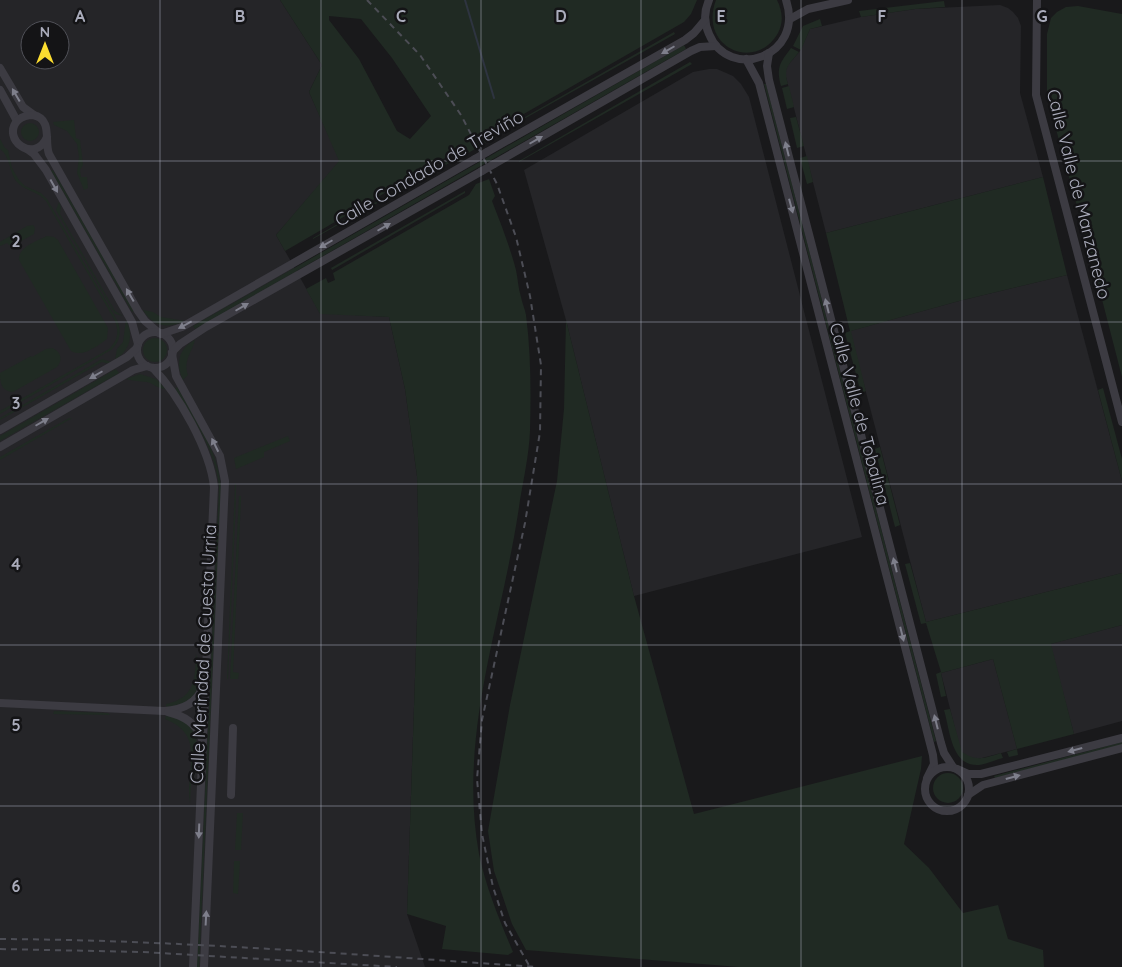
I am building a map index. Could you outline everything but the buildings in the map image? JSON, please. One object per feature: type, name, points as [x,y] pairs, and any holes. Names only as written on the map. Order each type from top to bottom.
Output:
[{"type":"street","points":[[709,0],[705,20],[716,46],[727,54],[746,59],[754,59],[769,53],[782,41],[788,31],[790,19],[786,0]]},
{"type":"street","points":[[790,19],[808,9],[848,0]]},
{"type":"street","name":"Calle Valle de Manzanedo","points":[[1037,0],[1036,95],[1122,422]]},
{"type":"street","name":"Calle Condado de Treviño","points":[[160,333],[182,327],[685,40],[705,20]]},
{"type":"street","name":"Calle Condado de Treviño","points":[[172,353],[180,344],[206,327],[691,51],[700,47],[716,46]]},
{"type":"street","name":"Calle Valle de Tobalina","points":[[769,53],[767,73],[941,743],[944,752],[955,768]]},
{"type":"street","name":"Calle Valle de Tobalina","points":[[746,59],[759,83],[932,750],[934,764],[927,778]]},
{"type":"street","points":[[0,68],[23,107],[44,122],[46,127],[46,146],[49,154],[134,304],[145,321],[169,340],[172,353],[164,365],[133,370],[0,447]]},
{"type":"street","points":[[0,90],[17,122]]},
{"type":"street","points":[[38,117],[26,116],[17,122],[13,135],[17,142],[34,154],[46,170],[132,322],[140,360],[150,367]]},
{"type":"street","points":[[25,148],[33,149],[39,147],[46,137]]},
{"type":"street","points":[[0,430],[126,357],[147,334],[160,333]]},
{"type":"street","name":"Calle Merindad de Cuesta Urria","points":[[172,353],[176,376],[220,456],[225,481],[226,506],[204,967]]},
{"type":"street","name":"Calle Merindad de Cuesta Urria","points":[[150,367],[167,382],[204,448],[212,471],[214,504],[193,967]]},
{"type":"street","points":[[164,711],[182,708],[193,702],[201,691],[206,677]]},
{"type":"street","points":[[0,703],[164,711],[180,715],[190,722],[199,733],[203,743]]},
{"type":"street","points":[[231,795],[233,728]]},
{"type":"street","points":[[955,768],[967,780],[969,786],[968,795],[965,802],[958,808],[948,811],[940,810],[931,804],[925,794],[927,778],[936,769],[948,766],[955,768],[968,774],[981,774],[1122,738]]},
{"type":"street","points":[[968,795],[984,785],[1122,748]]},
{"type":"shaded area","points":[[0,0],[280,0],[322,65],[309,92],[340,161],[276,235],[320,313],[389,317],[405,389],[417,476],[419,559],[407,914],[425,967],[0,967]]},
{"type":"shaded area","points":[[280,0],[697,0],[691,14],[684,22],[501,127],[494,138],[463,156],[450,155],[285,251],[276,235],[339,161],[309,92],[322,65]],"holes":[[[329,16],[361,19],[392,58],[431,116],[410,139],[397,131],[359,59],[329,20]]]},
{"type":"shaded area","points":[[716,0],[777,0],[782,16],[778,33],[768,45],[756,51],[744,53],[732,49],[722,42],[715,31],[713,17]]},
{"type":"shaded area","points":[[944,1],[945,7],[915,9],[861,17],[859,11]]},
{"type":"shaded area","points":[[1000,5],[1013,12],[1021,26],[1020,93],[1043,177],[826,233],[786,77],[788,65],[800,51],[810,29],[861,17],[915,9]]},
{"type":"shaded area","points":[[1078,6],[1122,14],[1122,377],[1047,96],[1047,34],[1051,18],[1066,7]]},
{"type":"shaded area","points":[[820,19],[822,26],[810,29],[801,50],[793,46],[803,26]]},
{"type":"shaded area","points":[[674,32],[675,34],[506,129],[506,128]]},
{"type":"shaded area","points":[[684,45],[686,49],[195,329],[193,326]]},
{"type":"shaded area","points":[[791,48],[799,52],[787,70],[788,84],[781,86],[780,66]]},
{"type":"shaded area","points":[[690,62],[692,64],[519,162],[519,161]]},
{"type":"shaded area","points":[[717,69],[733,76],[741,84],[749,97],[862,537],[634,596],[566,320],[524,170],[693,72]]},
{"type":"shaded area","points":[[764,84],[766,84],[936,741],[934,742]]},
{"type":"shaded area","points":[[789,86],[794,107],[787,109],[782,88]]},
{"type":"shaded area","points":[[796,117],[804,146],[797,148],[790,118]]},
{"type":"shaded area","points":[[74,120],[76,138],[80,140],[83,165],[80,170],[81,177],[87,177],[88,188],[84,190],[77,173],[79,157],[77,144],[67,131],[54,125],[53,122]]},
{"type":"shaded area","points":[[26,123],[34,123],[39,128],[37,139],[26,141],[21,136],[21,128]]},
{"type":"shaded area","points":[[0,139],[8,150],[12,168],[19,180],[25,186],[41,193],[47,199],[117,320],[120,332],[118,340],[111,350],[0,414],[0,411],[109,349],[116,339],[117,329],[115,321],[46,201],[16,181],[6,156],[0,149]]},
{"type":"shaded area","points":[[807,156],[813,182],[807,184],[800,158]]},
{"type":"shaded area","points":[[450,160],[451,162],[313,239],[313,238]]},
{"type":"shaded area","points":[[53,170],[134,311],[132,312],[51,171]]},
{"type":"shaded area","points":[[1043,177],[1067,275],[959,301],[851,331],[866,391],[861,393],[845,333],[850,331],[826,233]]},
{"type":"shaded area","points":[[489,179],[495,196],[492,201],[514,261],[520,294],[526,313],[530,373],[530,431],[527,457],[513,544],[485,676],[474,764],[474,809],[479,854],[489,892],[513,952],[508,955],[442,949],[446,926],[407,914],[419,559],[417,476],[405,389],[389,317],[320,314],[306,289],[326,278],[328,283],[335,280],[333,273],[469,195],[476,184]]},
{"type":"shaded area","points":[[465,191],[465,193],[332,270],[331,268]]},
{"type":"shaded area","points":[[59,202],[61,207],[60,214],[115,311],[123,316],[115,314],[56,210]]},
{"type":"shaded area","points":[[33,225],[35,228],[34,234],[14,245],[7,243],[0,246],[0,242],[27,226]]},
{"type":"shaded area","points":[[47,236],[58,240],[108,328],[107,339],[85,352],[76,353],[71,351],[19,260],[25,248]]},
{"type":"shaded area","points":[[1067,275],[1122,481],[1122,573],[926,622],[850,331],[959,301]]},
{"type":"shaded area","points":[[143,310],[153,312],[161,317],[185,321],[167,326],[161,325],[151,320]]},
{"type":"shaded area","points":[[126,320],[130,332],[129,342],[124,352],[115,360],[117,349],[123,342]]},
{"type":"shaded area","points":[[566,320],[634,596],[694,814],[922,756],[921,769],[904,844],[929,868],[963,913],[998,905],[1008,939],[1043,950],[1044,967],[739,967],[526,950],[512,924],[494,871],[488,831],[510,705],[557,481],[564,409]]},
{"type":"shaded area","points":[[155,338],[160,339],[166,345],[166,355],[160,361],[155,362],[150,361],[144,355],[143,350],[144,345],[150,339]]},
{"type":"shaded area","points":[[195,340],[187,361],[188,375],[183,380],[179,368],[180,357],[185,347]]},
{"type":"shaded area","points":[[52,348],[57,351],[61,358],[57,367],[13,392],[4,388],[1,383],[0,373],[31,356]]},
{"type":"shaded area","points":[[102,359],[111,362],[109,364],[102,362],[0,420],[0,418]]},
{"type":"shaded area","points":[[116,369],[119,373],[0,441],[0,436]]},
{"type":"shaded area","points":[[140,374],[156,379],[166,389],[147,382],[126,379]]},
{"type":"shaded area","points":[[177,387],[211,448],[216,461],[221,488],[199,967],[197,967],[219,487],[217,473],[209,448],[175,389]]},
{"type":"shaded area","points":[[1103,388],[1122,459],[1122,481],[1098,390]]},
{"type":"shaded area","points":[[72,418],[0,460],[0,457]]},
{"type":"shaded area","points":[[288,436],[290,441],[264,452],[264,457],[236,469],[234,458]]},
{"type":"shaded area","points":[[880,447],[900,525],[895,527],[875,449]]},
{"type":"shaded area","points":[[235,484],[236,500],[227,679]]},
{"type":"shaded area","points":[[239,496],[241,496],[241,500],[233,672],[239,673],[238,679],[230,679]]},
{"type":"shaded area","points":[[910,563],[926,622],[1122,573],[1122,625],[1051,644],[1074,734],[1017,749],[993,659],[941,673],[946,696],[941,697],[936,674],[941,672],[926,623],[921,624],[905,564]]},
{"type":"shaded area","points":[[1122,625],[1122,721],[1074,734],[1050,644]]},
{"type":"shaded area","points":[[196,654],[202,666],[197,690],[189,700],[166,707],[166,704],[183,697],[192,686]]},
{"type":"shaded area","points":[[993,659],[1017,749],[978,759],[968,757],[961,752],[941,673]]},
{"type":"shaded area","points":[[950,709],[962,752],[977,758],[986,758],[1001,753],[1003,758],[979,765],[970,764],[963,760],[957,754],[950,737],[944,710]]},
{"type":"shaded area","points":[[54,711],[108,713],[110,715],[53,714]]},
{"type":"shaded area","points":[[166,716],[175,717],[188,724],[195,736],[198,760],[192,766],[190,803],[190,745],[186,735],[178,726],[165,719]]},
{"type":"shaded area","points":[[1122,742],[1122,745],[995,778],[994,776]]},
{"type":"shaded area","points":[[1017,749],[1018,755],[1009,757],[1007,752]]},
{"type":"shaded area","points":[[948,773],[954,774],[962,782],[962,794],[954,802],[948,803],[942,802],[934,794],[933,788],[934,782],[942,774]]},
{"type":"shaded area","points":[[237,813],[243,813],[241,850],[235,850]]},
{"type":"shaded area","points":[[234,861],[240,861],[238,894],[233,893]]},
{"type":"waterway","points":[[465,0],[494,98]]},
{"type":"railway","points":[[367,0],[420,55],[461,115],[497,184],[516,237],[530,296],[541,365],[540,432],[525,523],[482,720],[477,779],[482,834],[493,887],[505,923],[530,967]]},
{"type":"railway","points":[[0,939],[202,945],[538,967]]},
{"type":"railway","points":[[0,949],[143,952],[397,967]]}]
